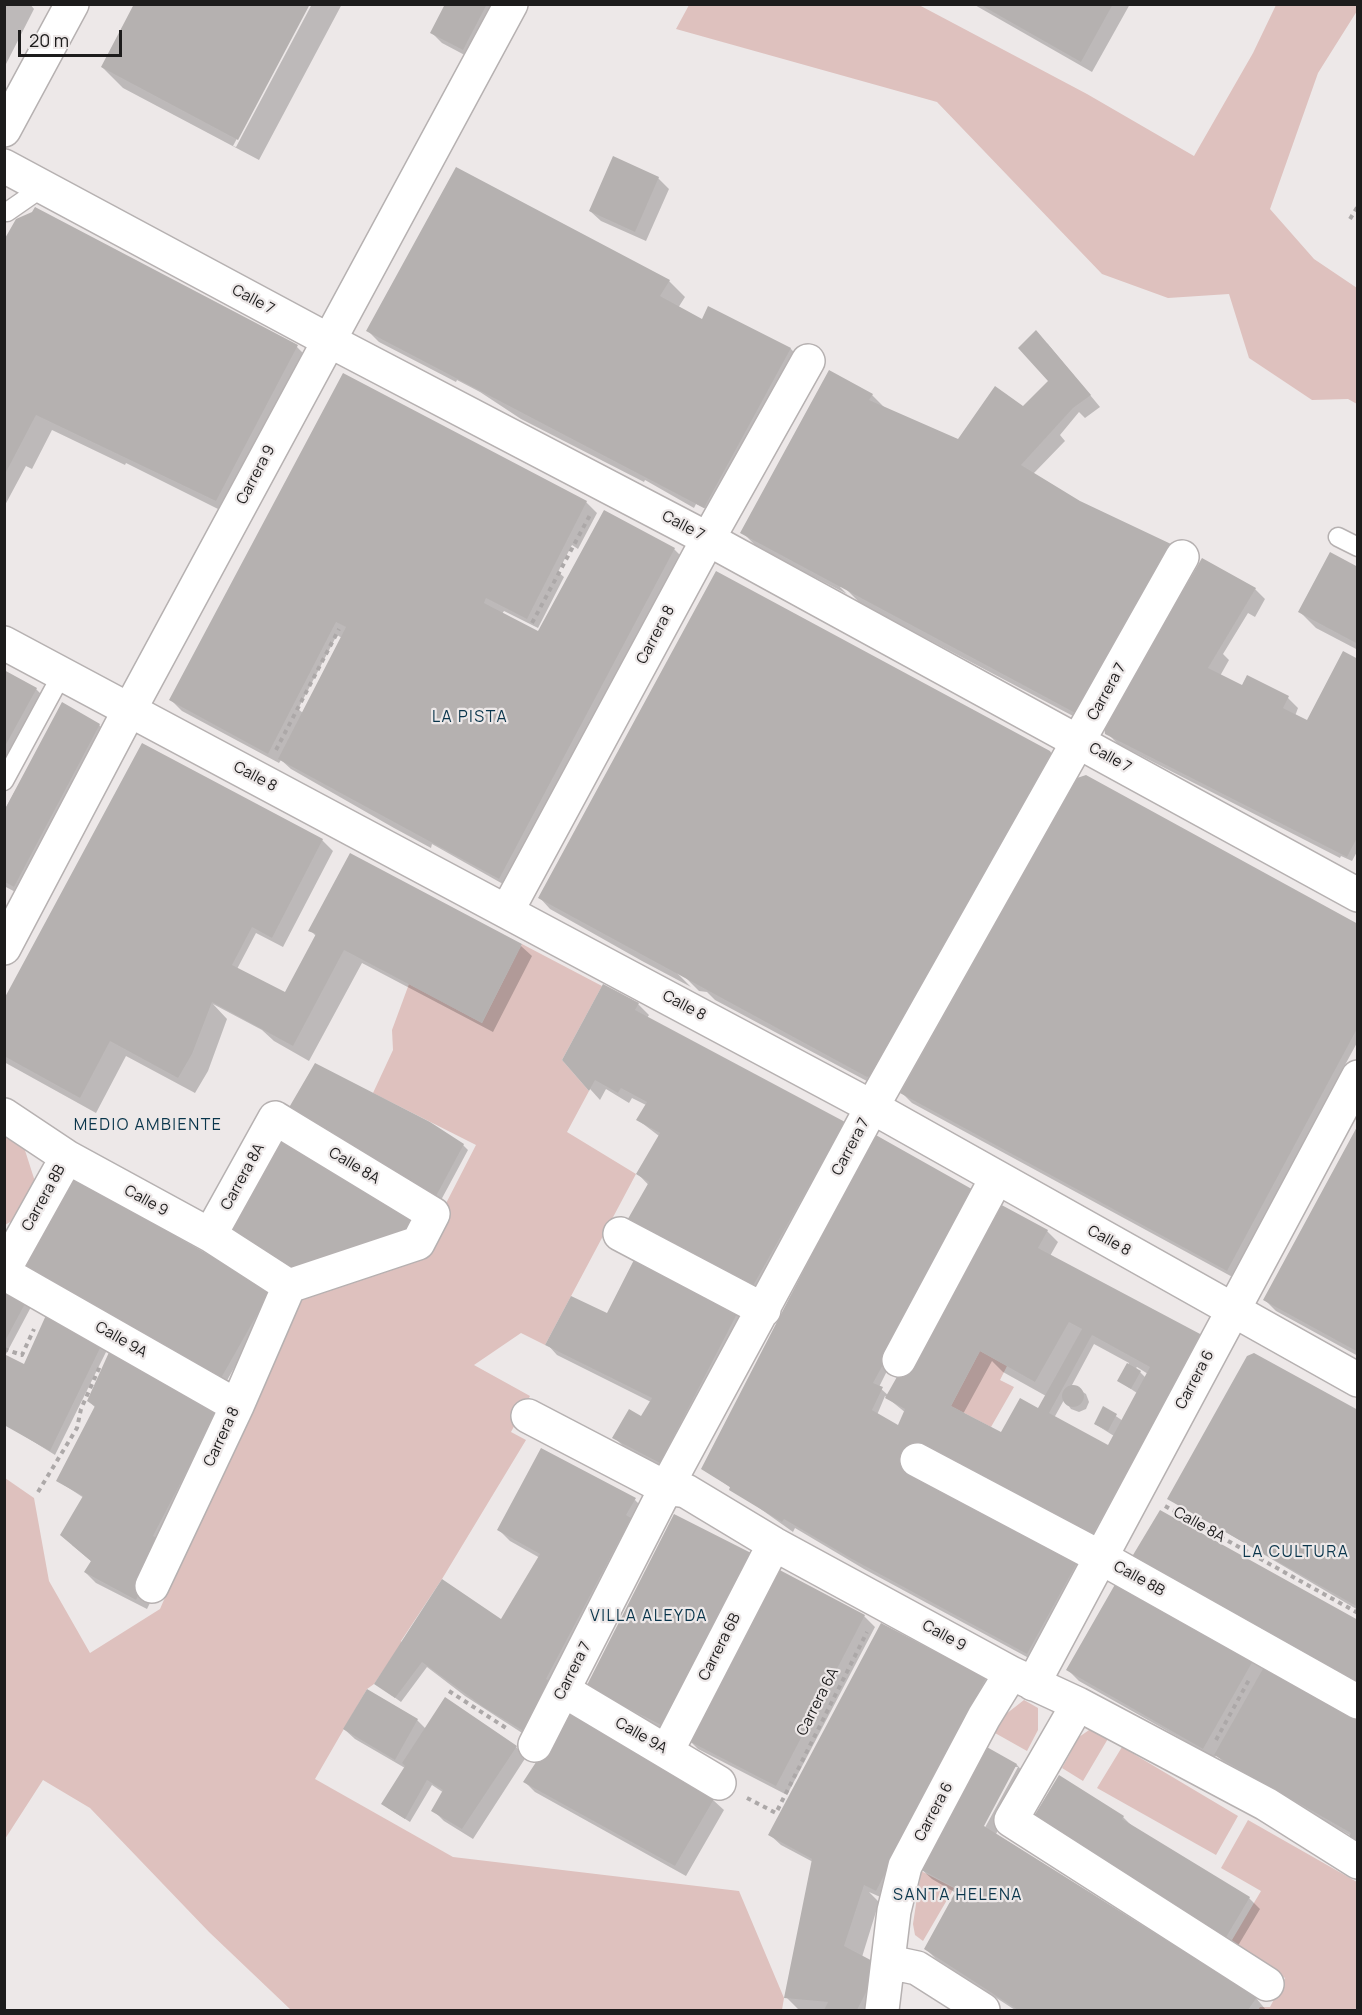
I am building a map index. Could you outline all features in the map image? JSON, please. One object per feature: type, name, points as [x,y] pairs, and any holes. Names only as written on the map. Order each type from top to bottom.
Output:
[{"type":"street","points":[[4,130],[72,4]]},
{"type":"street","name":"Carrera 9","points":[[4,948],[14,907],[130,709],[511,4]]},
{"type":"street","name":"Calle 7","points":[[4,166],[328,340],[708,539],[1358,895]]},
{"type":"street","name":"Carrera 8","points":[[507,911],[708,539],[808,361]]},
{"type":"street","name":"Carrera 7","points":[[535,1745],[666,1488],[872,1107],[1182,557]]},
{"type":"street","name":"Calle 8","points":[[4,643],[872,1107],[1232,1312],[1358,1380]]},
{"type":"street","name":"Carrera 6","points":[[882,2010],[894,1911],[906,1866],[984,1717],[1022,1678],[1100,1557],[1354,1092]]},
{"type":"street","name":"Calle 9","points":[[4,1115],[67,1157],[210,1235],[289,1286]]},
{"type":"street","name":"Calle 8A","points":[[275,1118],[433,1214],[418,1243],[289,1286]]},
{"type":"street","name":"Carrera 8A","points":[[210,1235],[275,1118]]},
{"type":"street","name":"Carrera 8B","points":[[4,1271],[67,1157]]},
{"type":"street","points":[[899,1360],[996,1179]]},
{"type":"street","points":[[620,1234],[764,1310]]},
{"type":"street","name":"Calle 9A","points":[[4,1271],[237,1406]]},
{"type":"street","name":"Carrera 8","points":[[152,1586],[237,1406],[289,1286]]},
{"type":"street","name":"Calle 9","points":[[528,1416],[666,1488],[686,1491],[774,1544],[1022,1678],[1078,1704],[1201,1768],[1266,1804],[1358,1862]]},
{"type":"street","name":"Calle 8B","points":[[917,1460],[1266,1648],[1358,1702]]},
{"type":"street","name":"Carrera 6B","points":[[667,1750],[774,1544]]},
{"type":"street","name":"Calle 9A","points":[[563,1690],[719,1783]]},
{"type":"street","points":[[1078,1704],[1011,1820],[1267,1984]]},
{"type":"street","points":[[889,1962],[917,1968],[983,2010]]},
{"type":"lane","points":[[6,214],[43,187]]},
{"type":"lane","points":[[1338,537],[1358,547]]},
{"type":"lane","points":[[4,780],[62,675]]},
{"type":"path","points":[[1350,219],[1358,206]]},
{"type":"path","points":[[532,622],[606,485]]},
{"type":"path","points":[[260,780],[339,629]]},
{"type":"path","points":[[4,1349],[22,1355],[49,1299]]},
{"type":"path","points":[[38,1492],[77,1428],[81,1409],[113,1335]]},
{"type":"path","name":"Calle 8A","points":[[1136,1489],[1358,1613]]},
{"type":"path","name":"Carrera 6A","points":[[776,1813],[883,1602]]},
{"type":"path","points":[[1201,1768],[1266,1648]]},
{"type":"path","points":[[449,1690],[535,1745]]},
{"type":"shaded area","points":[[689,5],[919,5],[1087,94],[1194,156],[1253,53],[1276,5],[1357,5],[1357,11],[1318,73],[1270,209],[1314,259],[1357,288],[1357,404],[1348,399],[1312,400],[1249,358],[1229,294],[1168,298],[1102,274],[937,102],[676,29]]},
{"type":"shaded area","points":[[522,944],[602,986],[562,1060],[589,1091],[567,1132],[636,1174],[545,1345],[521,1333],[474,1365],[530,1396],[511,1432],[526,1440],[442,1579],[401,1641],[402,1643],[374,1684],[367,1689],[315,1779],[453,1857],[739,1891],[784,1998],[782,2010],[291,2010],[209,1932],[90,1808],[43,1780],[5,1839],[5,1478],[34,1498],[49,1581],[90,1653],[160,1609],[247,1409],[298,1302],[422,1250],[476,1145],[373,1093],[393,1050],[392,1030],[409,984],[482,1023]]},
{"type":"shaded area","points":[[4,1129],[22,1141],[39,1194],[24,1214],[5,1225]]},
{"type":"shaded area","points":[[980,1351],[1007,1366],[1000,1380],[1014,1387],[991,1427],[951,1406]]},
{"type":"shaded area","points":[[1024,1700],[1038,1708],[1038,1730],[1027,1751],[995,1733],[1006,1714]]},
{"type":"shaded area","points":[[1092,1728],[1109,1737],[1083,1781],[1062,1768],[1079,1737]]},
{"type":"shaded area","points":[[1122,1747],[1238,1816],[1216,1855],[1097,1788]]},
{"type":"shaded area","points":[[1248,1820],[1357,1882],[1357,2010],[1258,2010],[1260,2007],[1270,2007],[1285,1978],[1235,1946],[1232,1940],[1261,1891],[1221,1868]]},
{"type":"shaded area","points":[[921,1871],[954,1888],[923,1941],[915,1935],[913,1924]]},
{"type":"building","points":[[134,4],[310,4],[238,140],[101,67]]},
{"type":"building","points":[[445,4],[487,4],[463,50],[430,33]]},
{"type":"building","points":[[979,4],[1113,4],[1081,62]]},
{"type":"building","points":[[613,156],[659,177],[635,232],[589,211]]},
{"type":"building","points":[[456,167],[670,280],[660,296],[702,319],[708,306],[791,348],[704,508],[366,331]]},
{"type":"building","points":[[35,207],[298,345],[216,501],[36,415],[4,476],[4,240],[16,219],[32,212]]},
{"type":"building","points":[[1036,330],[1091,395],[1073,408],[1021,465],[1080,501],[1171,544],[1079,715],[740,533],[829,370],[873,394],[869,400],[958,439],[995,386],[1023,406],[1048,381],[1018,348]]},
{"type":"building","points":[[343,373],[587,501],[527,619],[486,598],[484,603],[538,631],[604,510],[675,548],[499,879],[278,759],[346,627],[336,622],[268,754],[169,700]]},
{"type":"building","points":[[1330,552],[1358,567],[1358,644],[1298,612]]},
{"type":"building","points":[[1202,558],[1256,588],[1208,668],[1242,685],[1247,675],[1289,696],[1283,708],[1307,720],[1343,651],[1358,659],[1358,836],[1347,857],[1105,734],[1104,726]]},
{"type":"building","points":[[716,571],[1050,751],[1054,758],[873,1075],[867,1077],[538,898]]},
{"type":"building","points":[[4,670],[37,688],[4,748]]},
{"type":"building","points":[[62,702],[100,724],[14,887],[5,882],[5,809]]},
{"type":"building","points":[[142,743],[323,839],[272,938],[252,927],[232,965],[285,992],[316,934],[308,931],[350,853],[522,944],[482,1023],[344,950],[293,1046],[212,1002],[192,1054],[178,1078],[110,1041],[80,1098],[4,1056],[4,999]]},
{"type":"building","points":[[1086,775],[1358,924],[1358,1027],[1227,1271],[900,1093],[1077,778]]},
{"type":"building","points":[[603,984],[639,1003],[635,1010],[845,1122],[749,1293],[625,1224],[649,1182],[636,1174],[660,1133],[636,1120],[647,1102],[621,1088],[618,1093],[595,1080],[589,1091],[562,1060]]},
{"type":"building","points":[[315,1063],[430,1122],[464,1144],[435,1198],[287,1111]]},
{"type":"building","points":[[1358,1125],[1358,1352],[1263,1300]]},
{"type":"building","points":[[874,1134],[977,1192],[873,1383],[883,1387],[872,1410],[898,1425],[905,1409],[885,1398],[996,1202],[1048,1230],[1038,1248],[1202,1335],[1027,1654],[852,1559],[784,1519],[782,1522],[729,1490],[730,1487],[701,1469]],"holes":[[[1069,1322],[1082,1329],[1038,1408],[1020,1398],[1001,1432],[951,1406],[980,1351],[1035,1382]],[[1092,1335],[1150,1367],[1108,1445],[1049,1413]]]},
{"type":"building","points":[[280,1136],[423,1219],[412,1238],[301,1275],[226,1235]]},
{"type":"building","points":[[68,1175],[271,1290],[216,1387],[13,1273]]},
{"type":"building","points":[[637,1254],[740,1308],[660,1463],[612,1438],[629,1409],[641,1416],[652,1398],[545,1345],[571,1296],[607,1313]]},
{"type":"building","points":[[4,1288],[27,1300],[4,1343]]},
{"type":"building","points":[[47,1313],[102,1344],[50,1451],[4,1425],[4,1354],[24,1364]]},
{"type":"building","points":[[110,1350],[221,1413],[197,1464],[192,1461],[153,1536],[164,1542],[136,1600],[84,1572],[91,1561],[60,1535],[83,1496],[56,1481],[95,1406],[87,1401]]},
{"type":"building","points":[[1254,1353],[1358,1410],[1358,1607],[1167,1499],[1247,1356]]},
{"type":"building","points":[[1127,1363],[1141,1371],[1131,1389],[1117,1381]]},
{"type":"building","points":[[1073,1385],[1081,1388],[1084,1396],[1081,1404],[1073,1407],[1065,1404],[1062,1396],[1065,1388]]},
{"type":"building","points":[[1103,1406],[1117,1414],[1108,1431],[1094,1424]]},
{"type":"building","points":[[541,1448],[636,1498],[626,1515],[631,1518],[546,1679],[552,1682],[525,1732],[485,1708],[422,1662],[395,1698],[374,1684],[442,1579],[501,1619],[540,1554],[497,1530]]},
{"type":"building","points":[[1160,1510],[1358,1620],[1358,1689],[1130,1560]]},
{"type":"building","points":[[674,1514],[755,1555],[667,1728],[586,1687]]},
{"type":"building","points":[[774,1567],[865,1615],[776,1786],[685,1739]]},
{"type":"building","points":[[1121,1574],[1258,1652],[1203,1749],[1066,1670]]},
{"type":"building","points":[[881,1623],[986,1678],[876,1891],[864,1885],[844,1946],[880,1965],[857,2010],[824,2010],[828,2002],[784,1998],[812,1859],[768,1835]]},
{"type":"building","points":[[1269,1658],[1358,1709],[1358,1845],[1348,1839],[1351,1833],[1214,1755]]},
{"type":"building","points":[[367,1689],[418,1719],[395,1760],[343,1729]]},
{"type":"building","points":[[445,1697],[517,1746],[462,1829],[431,1811],[443,1790],[427,1780],[405,1819],[381,1804],[405,1766],[402,1763]]},
{"type":"building","points":[[569,1712],[714,1799],[675,1866],[523,1782]]},
{"type":"building","points":[[985,1746],[1017,1764],[984,1826],[1257,1997],[1248,2010],[1018,2010],[924,1949],[957,1889],[920,1869]]},
{"type":"building","points":[[1059,1775],[1124,1816],[1122,1819],[1250,1897],[1225,1939],[1031,1821]]},
{"type":"district","name":"LA PISTA","points":[[470,718]]},
{"type":"district","name":"MEDIO AMBIENTE","points":[[148,1126]]},
{"type":"district","name":"LA CULTURA","points":[[1296,1553]]},
{"type":"district","name":"VILLA ALEYDA","points":[[649,1617]]},
{"type":"district","name":"SANTA HELENA","points":[[958,1896]]}]
